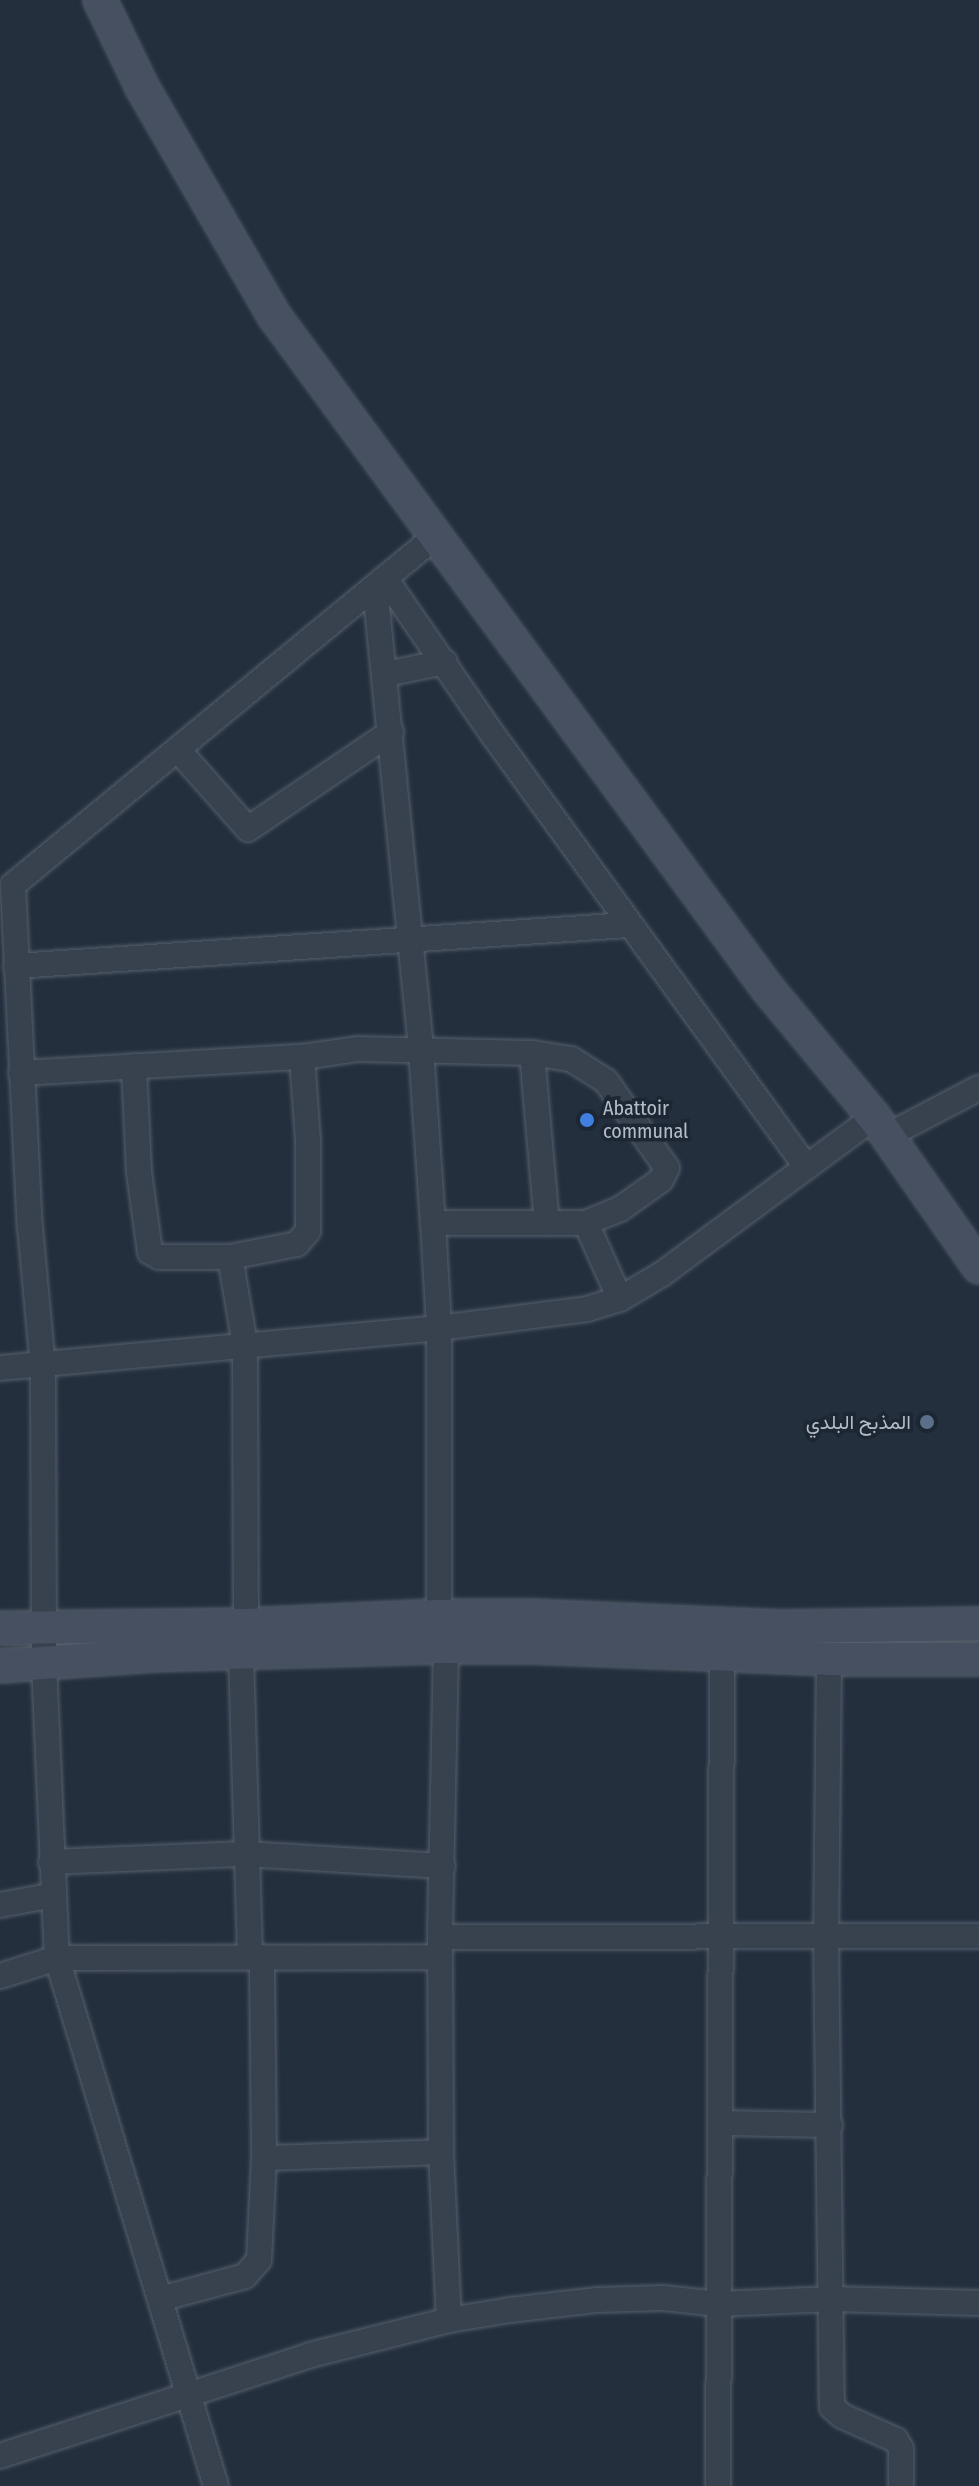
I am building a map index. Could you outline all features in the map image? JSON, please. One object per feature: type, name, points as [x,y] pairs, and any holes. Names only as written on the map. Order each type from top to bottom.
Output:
[{"type":"street","points":[[100,0],[142,87],[275,317],[768,989],[880,1127],[979,1267]]},
{"type":"street","points":[[216,2486],[57,1958],[44,1663],[43,1366],[12,1118],[21,1073],[16,966],[6,883],[179,751],[436,536]]},
{"type":"street","points":[[380,583],[445,662],[629,925],[805,1165]]},
{"type":"street","points":[[380,583],[421,1049],[439,1328],[443,1866],[440,1947],[441,2152],[449,2320]]},
{"type":"street","points":[[386,674],[445,662]]},
{"type":"street","points":[[179,751],[248,829],[391,732]]},
{"type":"street","points":[[16,966],[629,925]]},
{"type":"street","points":[[21,1073],[302,1057],[358,1049],[532,1053],[571,1059],[606,1081],[667,1168],[661,1180],[620,1209],[586,1223],[433,1223]]},
{"type":"street","points":[[532,1053],[547,1223]]},
{"type":"street","points":[[134,1066],[139,1172],[150,1252],[159,1257],[230,1257],[297,1244],[308,1231],[308,1141],[302,1057]]},
{"type":"street","points":[[0,1368],[439,1328],[587,1309],[620,1299],[662,1274],[805,1165],[880,1127],[979,1088]]},
{"type":"street","points":[[586,1223],[620,1299]]},
{"type":"street","points":[[160,2299],[245,2276],[259,2260],[264,2158],[256,1957],[245,1854],[245,1345],[230,1257]]},
{"type":"street","points":[[442,1632],[529,1616],[782,1627],[979,1624]]},
{"type":"street","points":[[0,1628],[46,1625],[244,1639],[442,1632],[722,1654],[829,1659],[979,1659]]},
{"type":"street","points":[[0,1666],[154,1655],[244,1639]]},
{"type":"street","points":[[718,2486],[722,1654]]},
{"type":"street","points":[[829,1659],[826,1934],[832,2407],[842,2416],[896,2440],[901,2449],[901,2486]]},
{"type":"street","points":[[51,1862],[245,1854],[443,1866]]},
{"type":"street","points":[[0,1905],[54,1895]]},
{"type":"street","points":[[0,1976],[57,1958],[256,1957],[719,1936],[979,1936]]},
{"type":"street","points":[[721,2123],[830,2125]]},
{"type":"street","points":[[264,2158],[441,2152]]},
{"type":"street","points":[[0,2456],[188,2392],[310,2355],[449,2320],[597,2300],[663,2298],[720,2304],[832,2299],[979,2303]]},
{"type":"place","name":"Abattoir communal","points":[[587,1120]]},
{"type":"place","name":"المذبح البلدي","points":[[927,1422]]}]
